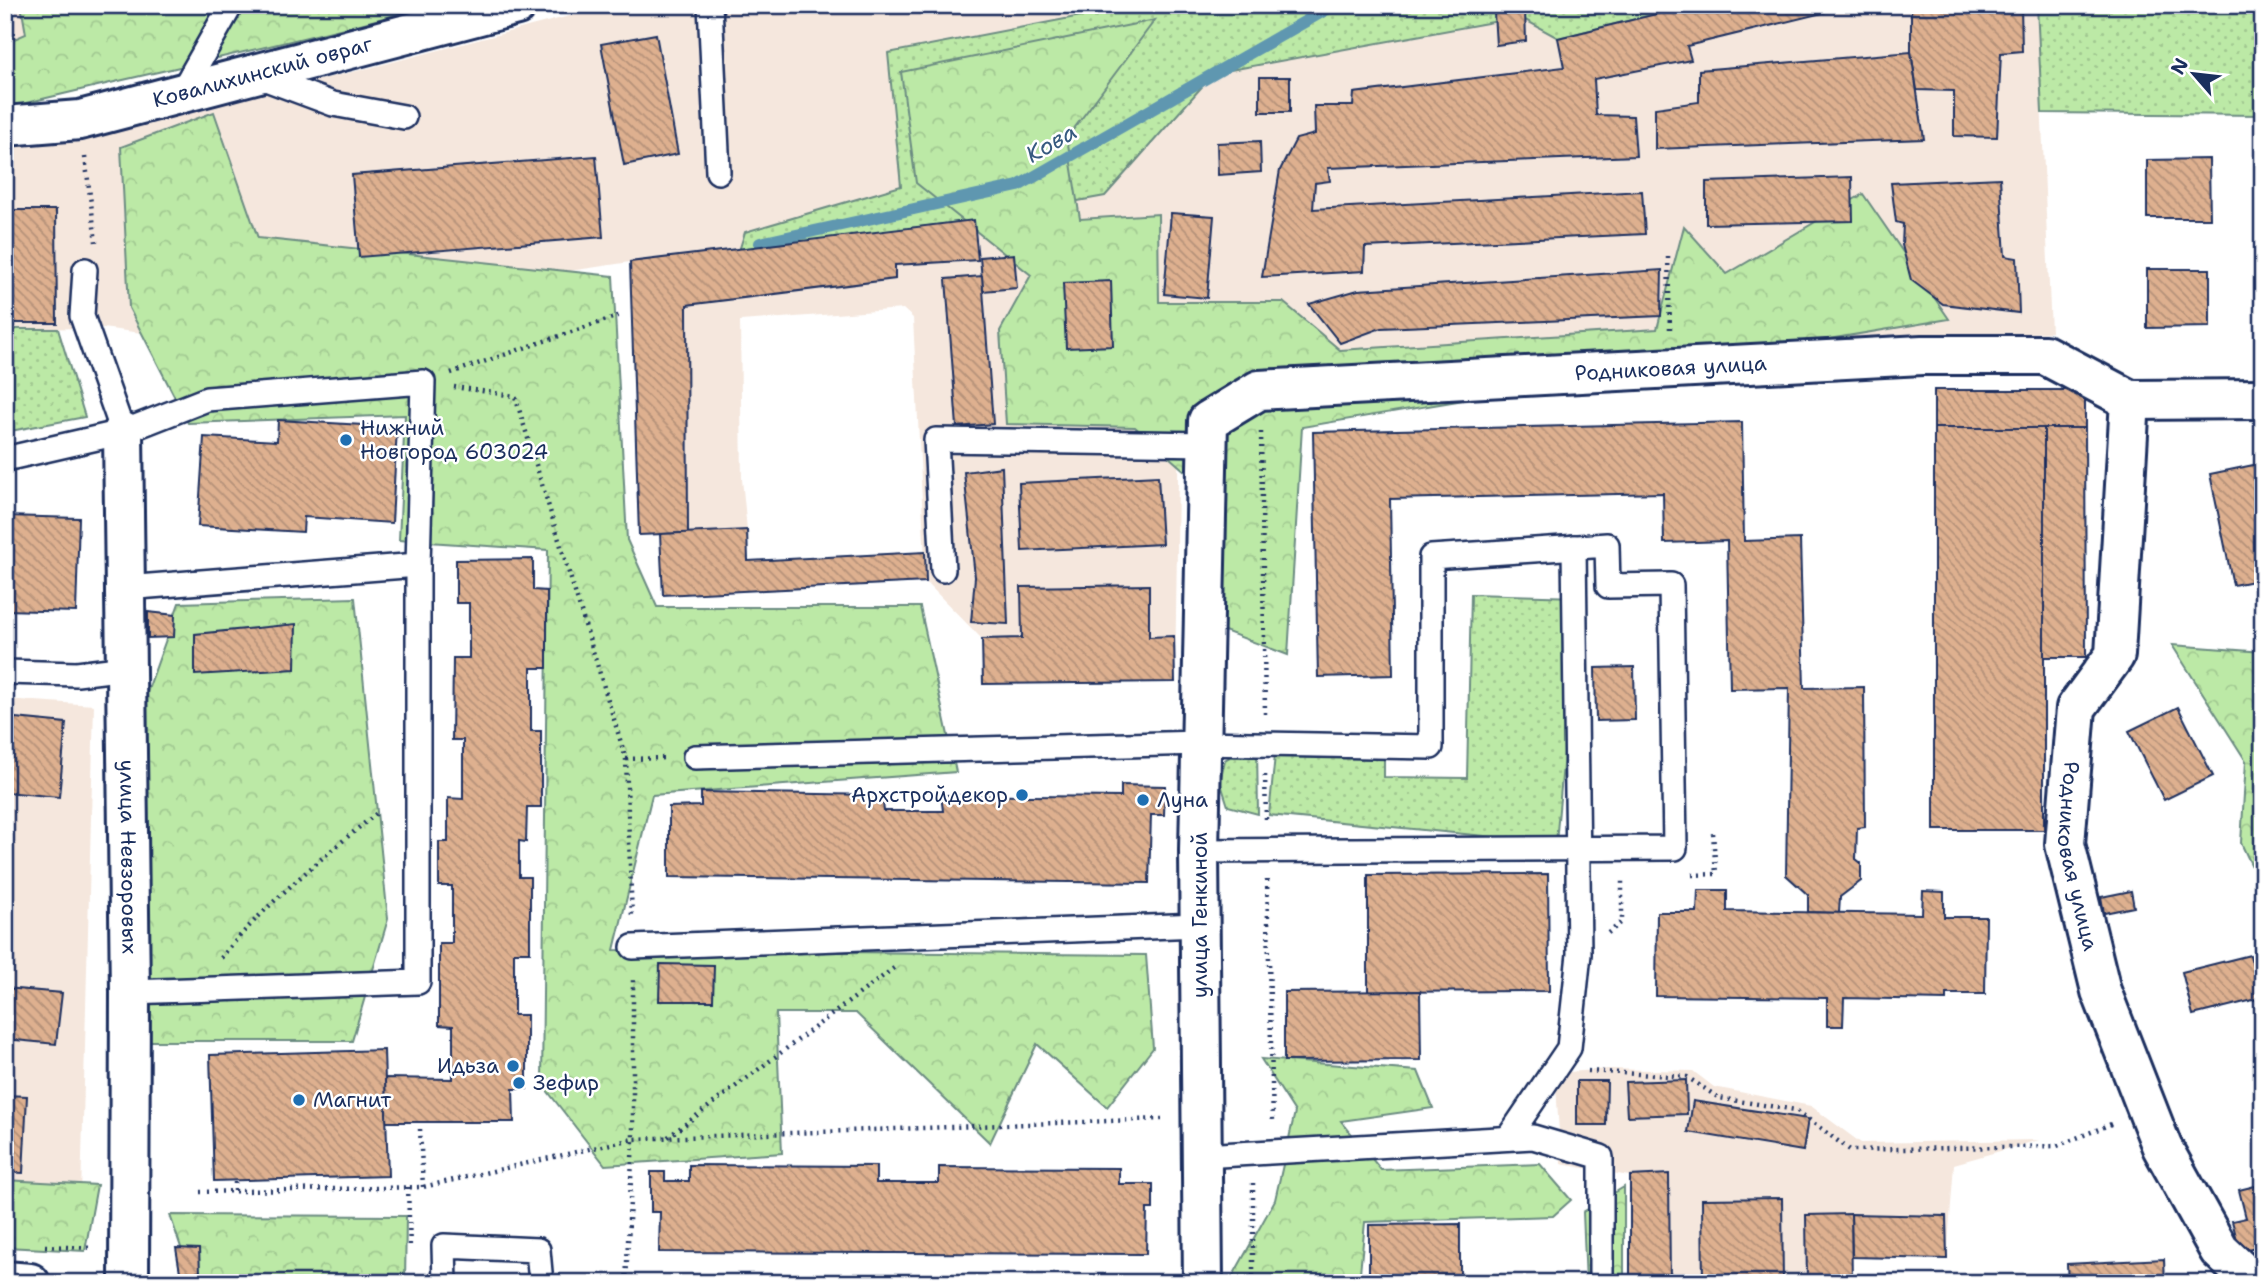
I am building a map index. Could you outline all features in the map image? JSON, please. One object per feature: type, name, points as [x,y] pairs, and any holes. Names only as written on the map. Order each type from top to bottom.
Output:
[{"type":"street","name":"Ковалихинский овраг","points":[[5,126],[80,120],[252,74],[428,16],[517,5]]},
{"type":"street","name":"Родниковая улица","points":[[1208,433],[1259,390],[1922,355],[2045,355],[2130,400],[2263,399]]},
{"type":"street","name":"Родниковая улица","points":[[2130,400],[2115,655],[2076,708],[2066,844],[2101,991],[2162,1147],[2218,1250],[2255,1283]]},
{"type":"street","name":"улица Невзоровых","points":[[123,432],[130,992],[129,1266]]},
{"type":"street","name":"улица Генкиной","points":[[1203,1283],[1199,851],[1208,433]]},
{"type":"street","points":[[5,1281],[30,1283]]},
{"type":"lane","points":[[181,93],[230,5]]},
{"type":"lane","points":[[709,5],[718,172]]},
{"type":"lane","points":[[252,74],[333,104],[404,117]]},
{"type":"lane","points":[[86,270],[82,316],[123,432]]},
{"type":"lane","points":[[5,459],[123,432],[207,398],[424,382],[418,565],[418,982],[130,992]]},
{"type":"lane","points":[[943,570],[936,440],[1208,433]]},
{"type":"lane","points":[[695,757],[1200,743],[1432,747],[1431,557],[1607,545],[1608,586],[1671,586],[1675,848],[1199,851]]},
{"type":"lane","points":[[1508,1138],[1569,1048],[1579,954],[1574,547]]},
{"type":"lane","points":[[125,589],[418,565]]},
{"type":"lane","points":[[5,672],[77,674],[126,668]]},
{"type":"lane","points":[[632,947],[1199,925]]},
{"type":"lane","points":[[1202,1156],[1533,1137],[1601,1157],[1601,1283]]},
{"type":"lane","points":[[445,1283],[444,1246],[538,1250],[541,1283]]},
{"type":"path","points":[[80,120],[96,244]]},
{"type":"path","points":[[1668,257],[1672,368]]},
{"type":"path","points":[[424,382],[621,315]]},
{"type":"path","points":[[424,382],[515,397],[626,759],[632,947],[633,1139],[626,1283]]},
{"type":"path","points":[[1253,1283],[1263,1153],[1266,851],[1261,423]]},
{"type":"path","points":[[626,759],[695,757]]},
{"type":"path","points":[[196,989],[234,942],[377,813]]},
{"type":"path","points":[[1689,875],[1716,874],[1713,834]]},
{"type":"path","points":[[1579,954],[1622,922],[1622,877],[1635,877]]},
{"type":"path","points":[[667,1137],[896,967],[915,936]]},
{"type":"path","points":[[1569,1048],[1588,1071],[1687,1077],[1719,1098],[1796,1110],[1850,1150],[2057,1146],[2148,1110]]},
{"type":"path","points":[[200,1192],[423,1187],[633,1139],[1202,1117]]},
{"type":"path","points":[[420,1129],[423,1187]]},
{"type":"path","points":[[235,1180],[235,1191]]},
{"type":"path","points":[[408,1187],[410,1255]]},
{"type":"path","points":[[33,1245],[129,1266]]},
{"type":"shaded area","points":[[5,5],[21,5],[26,34],[5,43]]},
{"type":"shaded area","points":[[612,5],[1138,5],[888,53],[902,186],[746,232],[1104,196],[1214,73],[1520,17],[1693,5],[2037,5],[2051,332],[1246,368],[1179,413],[1175,682],[983,684],[982,639],[926,582],[913,318],[903,309],[740,321],[742,479],[747,530],[639,535],[630,262],[150,334],[102,328],[5,329],[5,143],[81,137],[373,67]]},
{"type":"shaded area","points":[[5,699],[94,705],[80,1234],[5,1231]]},
{"type":"shaded area","points":[[1608,1069],[1693,1071],[1714,1087],[1811,1106],[1861,1143],[2039,1140],[1954,1164],[1947,1259],[1852,1257],[1852,1283],[1630,1283],[1629,1176],[1561,1164],[1556,1085],[1569,1072]]},
{"type":"green space","points":[[21,5],[402,5],[403,13],[5,108],[5,43],[26,34]]},
{"type":"green space","points":[[1138,5],[1693,5],[1558,38],[1520,17],[1214,73],[1105,196],[974,220],[739,251],[745,232],[901,186],[888,53]]},
{"type":"green space","points":[[2037,5],[2263,5],[2263,115],[2042,113]]},
{"type":"green space","points":[[1155,20],[1067,138],[1080,219],[1158,214],[1159,302],[1283,302],[1340,350],[1657,329],[1684,226],[1727,274],[1863,194],[1949,319],[1302,427],[1288,655],[1193,619],[1186,472],[1135,427],[1006,424],[1000,331],[1031,275],[916,183],[901,72]]},
{"type":"green space","points":[[214,112],[258,238],[613,276],[627,540],[657,607],[920,607],[956,772],[652,795],[614,950],[1146,955],[1153,1048],[1107,1107],[1037,1044],[990,1143],[856,1013],[776,1013],[782,1153],[605,1165],[542,1084],[548,550],[399,540],[405,415],[188,423],[129,308],[121,147]]},
{"type":"green space","points":[[5,329],[58,329],[85,417],[5,432]]},
{"type":"green space","points":[[1471,594],[1578,597],[1556,843],[1269,815],[1276,745],[1384,743],[1384,777],[1467,778]]},
{"type":"green space","points":[[355,598],[388,919],[352,1041],[140,1041],[144,701],[179,603]]},
{"type":"green space","points":[[2172,645],[2263,652],[2263,890],[2241,843],[2246,761]]},
{"type":"green space","points":[[1257,747],[1258,814],[1228,806],[1220,781],[1225,760],[1243,749]]},
{"type":"green space","points":[[1261,1059],[1418,1071],[1433,1108],[1341,1121],[1381,1170],[1540,1164],[1571,1200],[1553,1216],[1365,1222],[1359,1283],[1229,1283],[1275,1200],[1295,1112]]},
{"type":"green space","points":[[5,1180],[97,1185],[85,1251],[5,1247]]},
{"type":"green space","points":[[1624,1187],[1624,1283],[1586,1283],[1583,1212]]},
{"type":"green space","points":[[170,1215],[406,1216],[405,1282],[191,1277]]},
{"type":"building","points":[[1693,5],[1855,5],[1687,46],[1691,60],[1594,79],[1596,115],[1633,116],[1636,156],[1328,168],[1330,181],[1315,183],[1313,209],[1642,191],[1645,234],[1365,247],[1364,271],[1262,277],[1280,170],[1296,139],[1315,134],[1314,106],[1353,106],[1354,93],[1564,67],[1558,38]]},
{"type":"building","points":[[1933,5],[2021,5],[2022,51],[2001,53],[1997,137],[1954,136],[1954,91],[1917,90],[1911,52],[1911,9]]},
{"type":"building","points":[[1525,10],[1526,41],[1496,45],[1494,13]]},
{"type":"building","points":[[656,34],[678,154],[624,165],[601,44]]},
{"type":"building","points":[[1911,52],[1924,139],[1655,149],[1655,108],[1699,102],[1699,70]]},
{"type":"building","points":[[1260,77],[1290,77],[1290,112],[1260,112]]},
{"type":"building","points":[[1260,141],[1261,172],[1218,175],[1217,143]]},
{"type":"building","points":[[596,156],[603,237],[359,257],[352,175]]},
{"type":"building","points":[[2209,159],[2210,218],[2147,218],[2147,160]]},
{"type":"building","points":[[1852,177],[1853,221],[1706,224],[1706,182]]},
{"type":"building","points":[[2000,178],[2005,256],[2017,258],[2019,313],[1943,304],[1911,280],[1902,245],[1903,224],[1896,222],[1891,183]]},
{"type":"building","points":[[5,210],[56,210],[57,323],[5,323]]},
{"type":"building","points":[[1171,213],[1214,216],[1207,298],[1164,294]]},
{"type":"building","points":[[974,220],[978,260],[895,265],[895,279],[687,305],[688,533],[639,535],[630,262]]},
{"type":"building","points":[[1014,254],[1017,288],[983,291],[980,257]]},
{"type":"building","points":[[2147,269],[2210,269],[2210,327],[2147,328]]},
{"type":"building","points":[[1662,270],[1661,316],[1381,328],[1340,343],[1309,304],[1358,290]]},
{"type":"building","points":[[982,276],[993,424],[957,427],[946,279]]},
{"type":"building","points":[[1111,281],[1113,346],[1066,348],[1063,283]]},
{"type":"building","points":[[1934,390],[2085,390],[2085,428],[1934,428]]},
{"type":"building","points":[[278,420],[397,427],[392,523],[304,517],[303,532],[198,526],[204,437],[277,441]]},
{"type":"building","points":[[1742,422],[1744,541],[1800,539],[1804,688],[1864,687],[1865,827],[1857,828],[1856,859],[1861,863],[1861,881],[1840,897],[1839,913],[1808,912],[1808,895],[1786,875],[1789,688],[1730,689],[1727,541],[1664,543],[1663,493],[1390,499],[1393,675],[1318,677],[1313,432]]},
{"type":"building","points":[[1934,428],[2044,428],[2044,830],[1934,830]]},
{"type":"building","points":[[2044,428],[2085,428],[2086,657],[2044,657]]},
{"type":"building","points":[[2263,463],[2263,579],[2233,585],[2210,474]]},
{"type":"building","points":[[1002,467],[1008,624],[971,622],[975,577],[964,472]]},
{"type":"building","points":[[1158,476],[1162,544],[1022,551],[1019,483]]},
{"type":"building","points":[[5,516],[79,518],[76,612],[5,610]]},
{"type":"building","points":[[747,530],[748,561],[925,552],[926,582],[663,595],[660,534]]},
{"type":"building","points":[[533,559],[533,590],[547,591],[547,668],[531,668],[531,731],[541,731],[541,807],[527,807],[526,842],[519,841],[519,877],[530,877],[530,952],[514,952],[514,1015],[527,1015],[527,1089],[513,1089],[514,1122],[386,1122],[385,1078],[453,1079],[453,1026],[439,1025],[439,943],[452,943],[452,886],[439,886],[439,842],[448,842],[448,798],[463,799],[463,740],[452,740],[453,658],[469,658],[469,603],[456,603],[456,560]]},
{"type":"building","points":[[1149,585],[1149,637],[1174,636],[1175,682],[983,684],[982,639],[1022,638],[1021,587]]},
{"type":"building","points":[[148,612],[175,615],[174,637],[148,638]]},
{"type":"building","points":[[296,624],[295,669],[195,675],[195,634]]},
{"type":"building","points":[[1634,667],[1635,720],[1596,721],[1595,668]]},
{"type":"building","points":[[2178,707],[2213,776],[2164,800],[2129,731]]},
{"type":"building","points":[[5,717],[66,723],[59,797],[5,792]]},
{"type":"building","points":[[1121,785],[1165,786],[1164,815],[1151,815],[1149,883],[669,877],[669,807],[701,806],[701,792],[882,795],[884,811],[943,811],[941,795],[1121,797]]},
{"type":"building","points":[[1548,874],[1549,991],[1368,992],[1368,875]]},
{"type":"building","points":[[1698,890],[1727,890],[1727,911],[1922,914],[1923,891],[1944,892],[1944,917],[1986,917],[1985,994],[1946,994],[1946,1000],[1844,998],[1843,1026],[1827,1026],[1827,998],[1656,996],[1657,912],[1697,912]]},
{"type":"building","points":[[2131,891],[2134,907],[2104,913],[2101,897]]},
{"type":"building","points":[[2250,955],[2261,998],[2193,1015],[2182,972]]},
{"type":"building","points":[[660,964],[714,965],[713,1001],[659,1001]]},
{"type":"building","points":[[5,988],[62,993],[56,1044],[5,1039]]},
{"type":"building","points":[[1420,991],[1421,1060],[1284,1061],[1284,992]]},
{"type":"building","name":"Магнит","points":[[384,1050],[388,1176],[214,1181],[210,1055]]},
{"type":"building","points":[[1686,1080],[1687,1114],[1627,1116],[1625,1082]]},
{"type":"building","points":[[1577,1081],[1607,1081],[1606,1125],[1577,1125]]},
{"type":"building","points":[[5,1095],[27,1096],[23,1173],[5,1172]]},
{"type":"building","points":[[1693,1101],[1808,1119],[1803,1151],[1688,1132]]},
{"type":"building","points":[[689,1165],[876,1166],[876,1183],[939,1183],[939,1167],[1119,1168],[1119,1184],[1153,1184],[1153,1209],[1147,1209],[1146,1254],[659,1252],[660,1212],[651,1212],[651,1172],[665,1172],[665,1181],[689,1181]]},
{"type":"building","points":[[1669,1174],[1670,1283],[1630,1283],[1630,1176]]},
{"type":"building","points":[[2263,1184],[2263,1245],[2240,1251],[2232,1221],[2246,1218],[2239,1190]]},
{"type":"building","points":[[1782,1198],[1783,1283],[1703,1283],[1702,1199]]},
{"type":"building","points":[[1851,1214],[1946,1216],[1947,1259],[1852,1257]]},
{"type":"building","points":[[1851,1214],[1852,1283],[1807,1283],[1806,1215]]},
{"type":"building","points":[[1460,1224],[1460,1283],[1369,1283],[1369,1225]]},
{"type":"building","points":[[176,1248],[199,1249],[200,1272],[180,1272]]},
{"type":"building","points":[[2164,1259],[2165,1283],[2068,1283],[2067,1264]]},
{"type":"waterway","name":"Кова","points":[[760,243],[1018,186],[1334,5]]},
{"type":"place","name":"Нижний Новгород 603024","points":[[346,440]]},
{"type":"place","name":"Архстройдекор","points":[[1022,795]]},
{"type":"place","name":"Луна","points":[[1143,800]]},
{"type":"place","name":"Идьза","points":[[513,1066]]},
{"type":"place","name":"Зефир","points":[[519,1083]]},
{"type":"place","name":"Магнит","points":[[299,1100]]}]
